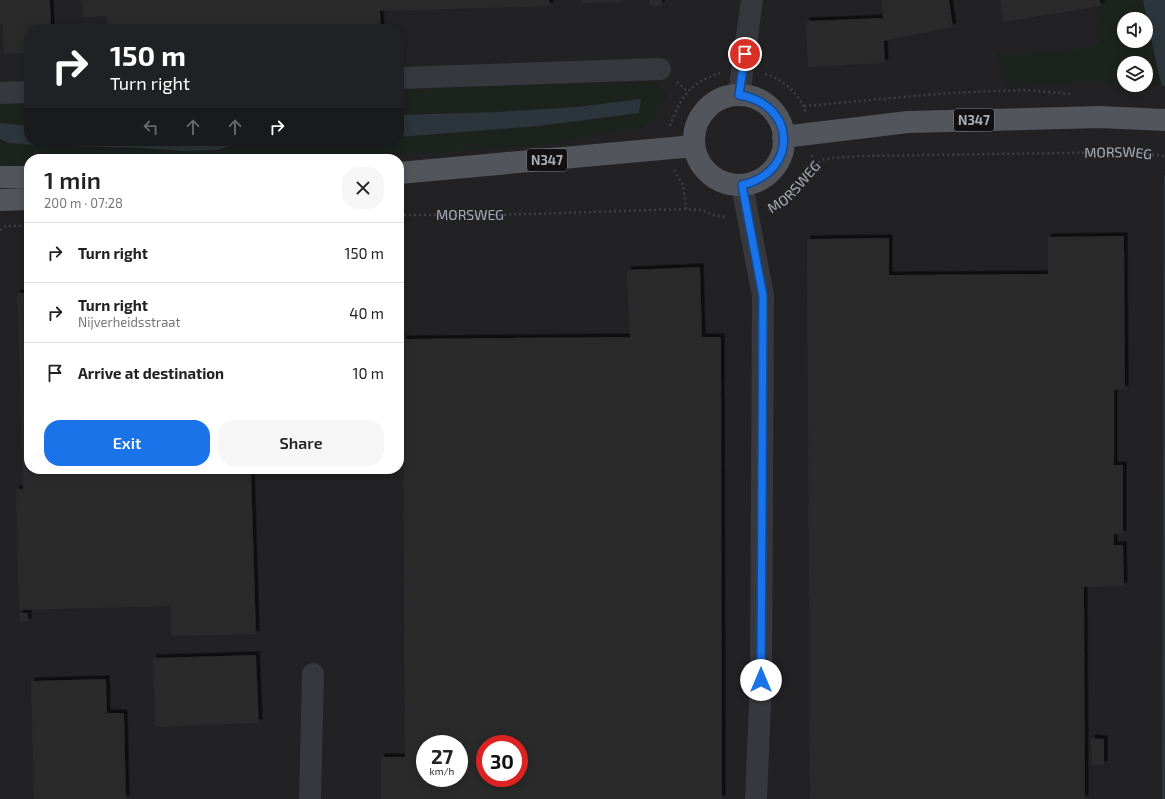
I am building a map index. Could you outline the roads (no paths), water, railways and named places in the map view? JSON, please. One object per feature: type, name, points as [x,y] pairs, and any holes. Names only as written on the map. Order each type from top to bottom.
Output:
[{"type":"main road","points":[[739,95],[750,97],[760,101],[770,108],[781,126],[783,137],[783,148],[773,169],[759,180],[742,185],[720,181],[711,175],[702,167],[694,146],[694,135],[697,124],[706,111],[718,100],[728,96],[739,95]]},
{"type":"main road","name":"N347","points":[[783,137],[908,122],[1100,117],[1165,120]]},
{"type":"main road","name":"N347","points":[[404,173],[694,146]]},
{"type":"main road","points":[[0,177],[24,177]]},
{"type":"main road","points":[[0,200],[24,199]]},
{"type":"street","points":[[739,95],[752,0]]},
{"type":"street","points":[[404,78],[660,69]]},
{"type":"street","points":[[0,93],[24,92]]},
{"type":"street","points":[[742,185],[763,296],[761,680],[756,799]]},
{"type":"street","points":[[310,799],[312,674]]}]
